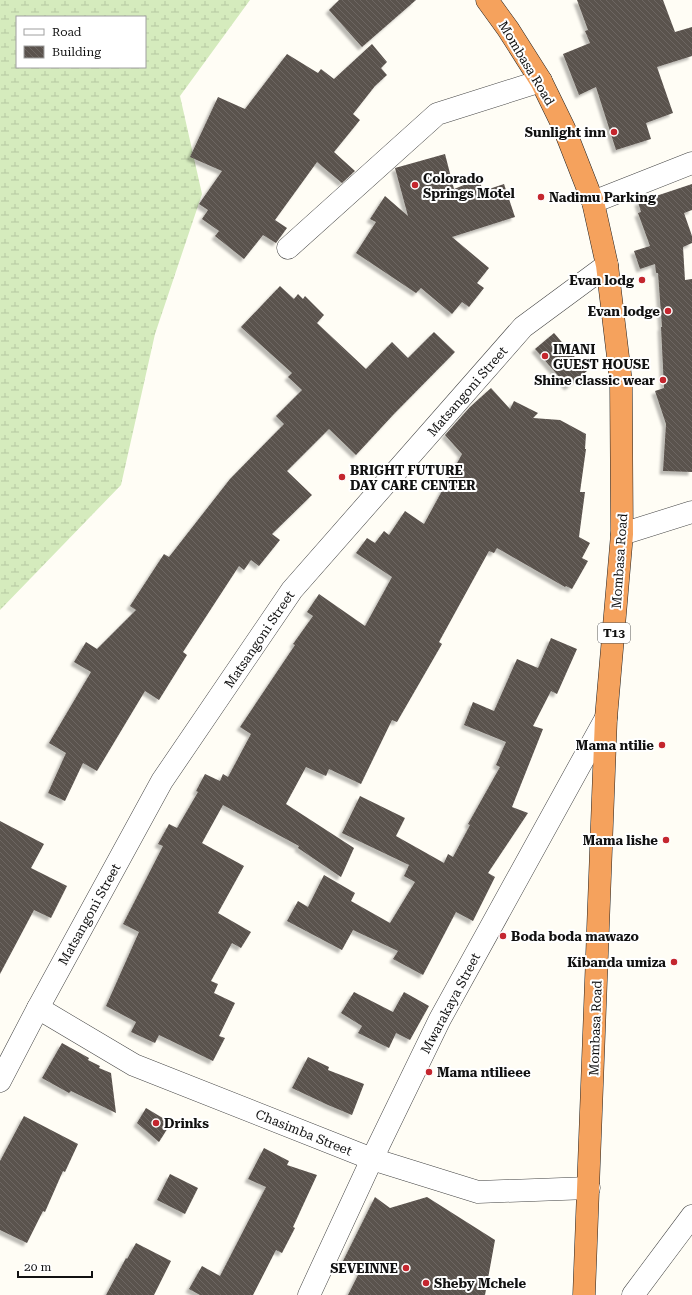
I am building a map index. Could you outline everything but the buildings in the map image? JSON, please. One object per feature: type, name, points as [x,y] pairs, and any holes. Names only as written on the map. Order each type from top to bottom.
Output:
[{"type":"highway","name":"Mombasa Road","points":[[488,0],[541,81],[564,128],[593,202],[607,265],[622,382],[622,534],[606,718],[584,1295]]},
{"type":"street","points":[[288,248],[436,114],[541,81]]},
{"type":"street","points":[[593,202],[692,163]]},
{"type":"street","name":"Matsangoni Street","points":[[0,1081],[38,1008],[162,781],[292,590],[523,327],[607,265]]},
{"type":"street","points":[[622,534],[692,512]]},
{"type":"street","name":"Mwarakaya Street","points":[[309,1295],[372,1159],[440,1019],[606,718]]},
{"type":"street","name":"Chasimba Street","points":[[38,1008],[134,1065],[372,1159],[478,1192],[589,1188]]},
{"type":"street","points":[[633,1295],[692,1216]]},
{"type":"green space","points":[[0,0],[250,0],[180,96],[202,194],[155,334],[121,485],[0,610]]},
{"type":"place","name":"Sunlight inn","points":[[614,132]]},
{"type":"place","name":"Colorado Springs Motel","points":[[415,185]]},
{"type":"place","name":"Nadimu Parking","points":[[541,197]]},
{"type":"place","name":"Evan lodg","points":[[642,280]]},
{"type":"place","name":"Evan lodge","points":[[668,311]]},
{"type":"place","name":"IMANI GUEST HOUSE","points":[[545,356]]},
{"type":"place","name":"Shine classic wear","points":[[663,380]]},
{"type":"place","name":"BRIGHT FUTURE DAY CARE CENTER","points":[[342,477]]},
{"type":"place","name":"Mama ntilie","points":[[662,745]]},
{"type":"place","name":"Mama lishe","points":[[666,840]]},
{"type":"place","name":"Boda boda mawazo","points":[[503,936]]},
{"type":"place","name":"Kibanda umiza","points":[[674,962]]},
{"type":"place","name":"Mama ntilieee","points":[[429,1072]]},
{"type":"place","name":"Drinks","points":[[156,1123]]},
{"type":"place","name":"SEVEINNE","points":[[406,1268]]},
{"type":"place","name":"Sheby Mchele","points":[[426,1283]]}]
